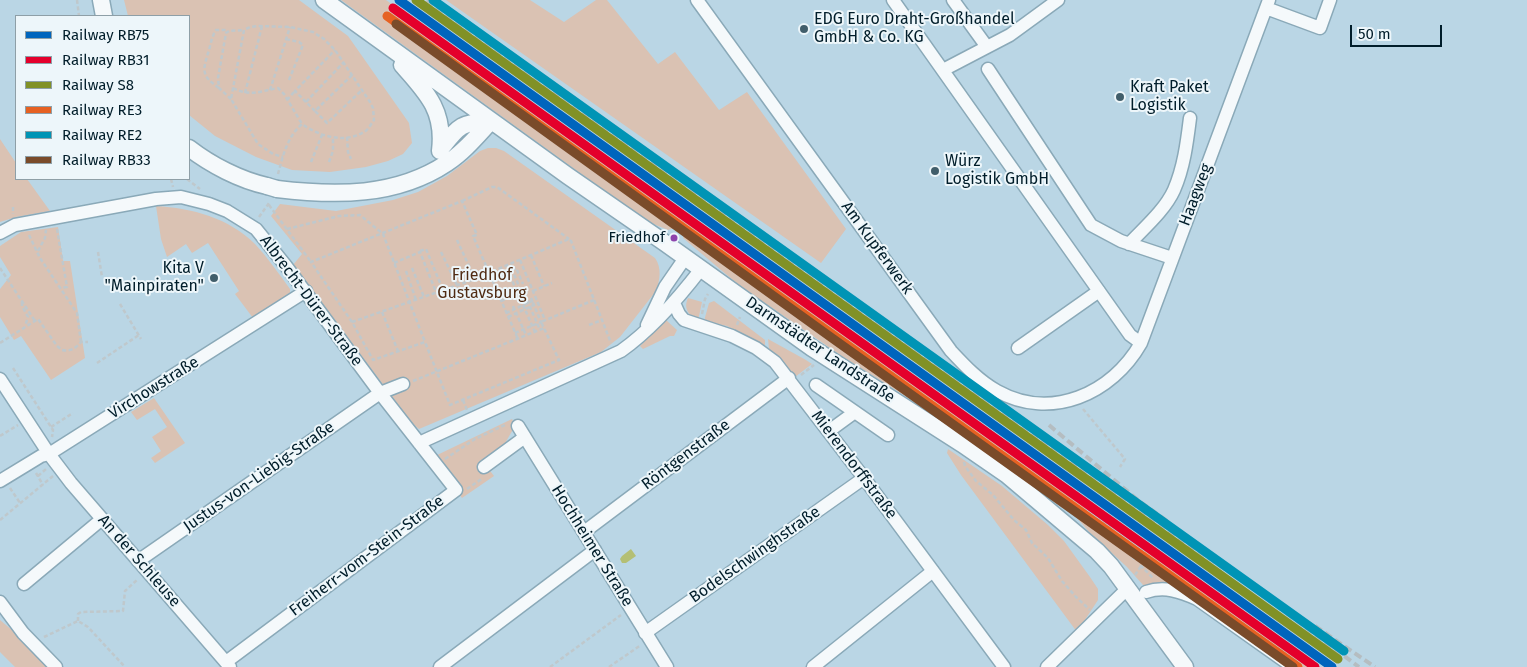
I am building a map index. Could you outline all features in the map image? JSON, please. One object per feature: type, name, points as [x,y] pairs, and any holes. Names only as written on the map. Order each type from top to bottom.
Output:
[{"type":"main road","points":[[101,0],[104,15]]},
{"type":"main road","points":[[324,0],[384,44],[434,104],[442,136],[443,157]]},
{"type":"main road","name":"Darmstädter Landstraße","points":[[384,44],[822,355],[962,444],[1007,475],[1060,519],[1125,591],[1186,667]]},
{"type":"main road","points":[[190,149],[211,163],[239,176],[323,194],[354,193],[382,190],[416,179],[443,157],[461,126],[468,122],[491,121]]},
{"type":"main road","name":"Darmstädter Landstraße","points":[[1125,591],[1177,667]]},
{"type":"street","name":"Am Kupferwerk","points":[[697,0],[951,351],[982,382],[998,392],[1016,399],[1041,404],[1069,400],[1095,392],[1110,382]]},
{"type":"street","points":[[893,0],[1130,335],[1141,344]]},
{"type":"street","points":[[953,0],[987,47]]},
{"type":"street","points":[[943,70],[1010,34],[1058,0]]},
{"type":"street","points":[[1267,4],[1320,28],[1330,0]]},
{"type":"street","name":"Haagweg","points":[[1110,382],[1124,369],[1141,344],[1267,4]]},
{"type":"street","points":[[988,69],[1091,225],[1129,244],[1172,258]]},
{"type":"street","points":[[1129,244],[1174,191],[1186,154],[1190,118]]},
{"type":"street","name":"Albrecht-Dürer-Straße","points":[[0,233],[15,225],[156,199],[181,197],[227,211],[252,226],[267,241],[380,393],[456,490]]},
{"type":"street","points":[[644,332],[665,287],[685,258]]},
{"type":"street","points":[[419,444],[615,354],[634,342],[674,303],[701,269]]},
{"type":"street","name":"Virchowstraße","points":[[2,479],[41,456],[53,452],[306,291]]},
{"type":"street","points":[[1018,348],[1099,291]]},
{"type":"street","name":"Mierendorffstraße","points":[[674,303],[684,320],[732,336],[756,348],[774,362],[829,431],[1004,667]]},
{"type":"street","points":[[0,379],[26,419],[53,452]]},
{"type":"street","name":"Röntgenstraße","points":[[584,532],[790,380]]},
{"type":"street","name":"Justus-von-Liebig-Straße","points":[[138,561],[380,393],[403,384]]},
{"type":"street","points":[[816,385],[888,435]]},
{"type":"street","points":[[829,431],[855,412]]},
{"type":"street","name":"Hochheimer Straße","points":[[514,424],[525,437],[667,667]]},
{"type":"street","points":[[484,467],[525,437]]},
{"type":"street","name":"An der Schleuse","points":[[53,452],[61,470],[228,665]]},
{"type":"street","name":"Bodelschwinghstraße","points":[[647,636],[864,478]]},
{"type":"street","name":"Freiherr-vom-Stein-Straße","points":[[228,665],[456,490]]},
{"type":"street","points":[[24,584],[102,519]]},
{"type":"street","points":[[440,667],[596,550]]},
{"type":"street","points":[[813,667],[933,571]]},
{"type":"street","points":[[1146,592],[1165,589],[1184,593],[1197,599],[1293,667]]},
{"type":"street","points":[[1047,667],[1125,591]]},
{"type":"street","points":[[0,602],[22,633],[56,667]]},
{"type":"path","points":[[77,0],[79,15]]},
{"type":"path","points":[[245,93],[262,26]]},
{"type":"path","points":[[233,88],[245,93],[259,93],[278,88],[302,124],[322,135],[347,137],[365,132],[374,120],[373,108],[344,62],[335,50],[313,32],[290,27],[262,26],[250,27],[244,30],[216,30],[205,63],[204,72],[206,77],[231,99],[258,144],[272,154],[283,157]]},
{"type":"path","points":[[270,90],[290,27]]},
{"type":"path","points":[[231,99],[244,30]]},
{"type":"path","points":[[219,88],[218,78],[226,33],[228,31]]},
{"type":"path","points":[[286,39],[299,42],[302,45],[289,80]]},
{"type":"path","points":[[287,100],[335,50]]},
{"type":"path","points":[[306,102],[344,62]]},
{"type":"path","points":[[315,111],[352,75]]},
{"type":"path","points":[[295,91],[327,123],[362,90]]},
{"type":"path","points":[[274,184],[287,144],[302,124]]},
{"type":"path","points":[[311,162],[322,135]]},
{"type":"path","points":[[328,162],[333,151],[333,137]]},
{"type":"path","points":[[347,137],[348,152],[351,159]]},
{"type":"path","points":[[311,262],[462,202],[492,187],[497,187],[570,239],[615,354]]},
{"type":"path","points":[[462,202],[477,234],[473,236],[488,273],[518,339]]},
{"type":"path","points":[[252,226],[269,205],[352,322],[373,360],[425,342]]},
{"type":"path","points":[[287,229],[339,216],[360,215],[383,234],[450,405],[559,360],[531,300]]},
{"type":"path","points":[[38,251],[46,234],[45,226],[51,218]]},
{"type":"path","points":[[51,218],[67,287],[61,288]]},
{"type":"path","points":[[20,224],[33,241],[77,313],[81,342]]},
{"type":"path","points":[[352,322],[474,279],[570,239]]},
{"type":"path","points":[[456,240],[474,279]]},
{"type":"path","points":[[394,263],[426,249],[443,290]]},
{"type":"path","points":[[98,252],[102,277]]},
{"type":"path","points":[[420,252],[436,292]]},
{"type":"path","points":[[441,252],[457,285]]},
{"type":"path","points":[[531,255],[544,286]]},
{"type":"path","points":[[520,260],[545,320]]},
{"type":"path","points":[[507,265],[519,286]]},
{"type":"path","points":[[0,268],[35,321]]},
{"type":"path","points":[[412,268],[424,297]]},
{"type":"path","points":[[523,284],[516,268],[508,272],[524,303],[535,332]]},
{"type":"path","points":[[406,271],[416,300]]},
{"type":"path","points":[[518,274],[524,271]]},
{"type":"path","points":[[521,280],[527,277]]},
{"type":"path","points":[[533,291],[552,282]]},
{"type":"path","points":[[501,301],[532,287]]},
{"type":"path","points":[[525,290],[528,294]]},
{"type":"path","points":[[519,293],[523,297]]},
{"type":"path","points":[[513,296],[515,300]]},
{"type":"path","points":[[508,298],[510,302]]},
{"type":"path","points":[[506,313],[514,307],[536,299]]},
{"type":"path","points":[[515,333],[594,300]]},
{"type":"path","points":[[22,302],[28,317],[24,328]]},
{"type":"path","points":[[524,303],[530,307],[540,330]]},
{"type":"path","points":[[508,317],[538,303]]},
{"type":"path","points":[[97,362],[140,337],[120,304]]},
{"type":"path","points":[[514,307],[526,335]]},
{"type":"path","points":[[382,312],[398,351]]},
{"type":"path","points":[[0,344],[38,319],[57,346],[62,350],[74,348],[81,342],[88,342]]},
{"type":"path","points":[[589,325],[602,320]]},
{"type":"path","points":[[403,384],[544,328]]},
{"type":"path","points":[[790,380],[816,363]]},
{"type":"path","points":[[13,368],[53,430],[53,452]]},
{"type":"path","points":[[1081,406],[1125,459],[1120,467]]},
{"type":"path","points":[[51,427],[73,412]]},
{"type":"path","points":[[0,436],[26,419]]},
{"type":"path","points":[[436,465],[475,439],[514,424]]},
{"type":"path","points":[[962,444],[965,466],[976,481],[993,495],[1014,520],[1026,530],[1032,543],[1048,558],[1062,581],[1076,598],[1099,617]]},
{"type":"path","name":"Freiherr-vom-Stein-Straße","points":[[456,490],[468,489],[488,475],[484,467]]},
{"type":"path","points":[[0,520],[61,470]]},
{"type":"path","points":[[2,479],[20,503]]},
{"type":"path","points":[[1094,507],[1092,509],[1139,558],[1141,566]]},
{"type":"path","points":[[78,621],[78,614],[80,612],[123,612],[125,591],[147,571]]},
{"type":"path","points":[[550,667],[630,608]]},
{"type":"path","points":[[30,641],[50,635],[78,621]]},
{"type":"path","points":[[78,621],[88,628],[125,667]]},
{"type":"path","points":[[609,667],[630,652],[647,636]]},
{"type":"green space","points":[[124,0],[299,0],[348,36],[409,123],[412,143],[403,154],[388,161],[366,167],[330,172],[292,170],[256,157],[215,136],[190,116],[190,15],[128,15]]},
{"type":"green space","points":[[341,0],[386,0],[1077,498],[1081,498],[1088,503],[1084,508],[1134,560],[1148,549],[1245,619],[1251,619],[1312,667],[1303,667],[1206,600],[1151,585],[1143,585],[1036,478],[843,357],[740,286],[683,238],[684,236],[674,228],[668,230],[646,221]]},
{"type":"green space","points":[[446,0],[530,0],[564,22],[596,0],[607,0],[658,64],[675,52],[719,110],[747,92],[846,229],[821,263]]},
{"type":"green space","points":[[0,139],[15,162],[15,180],[28,180],[50,211],[0,222]]},
{"type":"green space","name":"Friedhof Gustavsburg","points":[[488,148],[504,151],[655,258],[660,274],[659,283],[656,291],[620,337],[601,352],[419,429],[412,423],[293,265],[302,254],[271,216],[280,204],[336,211],[393,200],[418,192],[447,176],[480,151]]},
{"type":"green space","points":[[156,206],[196,212],[234,227],[260,249],[290,289],[290,293],[253,318],[235,294],[239,291],[208,243],[192,253],[186,244],[167,257],[161,239]]},
{"type":"green space","points":[[58,227],[63,261],[70,261],[85,358],[51,380],[21,336],[14,340],[0,317],[0,289],[11,275],[0,257],[0,246],[21,232]]},
{"type":"green space","points":[[688,298],[702,302],[698,321],[687,309]]},
{"type":"green space","points":[[714,301],[765,340],[765,346],[727,326],[704,321],[709,303]]},
{"type":"green space","points":[[666,320],[677,330],[674,336],[670,336],[643,349],[640,346]]},
{"type":"green space","points":[[768,339],[812,364],[795,377],[769,349]]},
{"type":"green space","points":[[154,398],[185,443],[155,463],[151,458],[161,451],[152,437],[167,427],[155,409],[137,420],[131,412]]},
{"type":"green space","points":[[512,419],[515,426],[504,445],[484,463],[494,476],[462,498],[433,457]]},
{"type":"green space","points":[[948,449],[1002,486],[1048,525],[1064,541],[1090,577],[1098,589],[1098,600],[1077,632],[961,475],[947,453]]},
{"type":"green space","points":[[0,620],[25,641],[50,667],[15,667],[0,652]]},
{"type":"shaded area","points":[[631,549],[636,556],[626,563],[622,563],[620,559]]},
{"type":"railway","points":[[427,0],[1130,505],[1247,584],[1359,667]]},
{"type":"railway","points":[[1049,425],[1139,501],[1170,523]]},
{"type":"railway","points":[[1315,626],[1375,667]]},
{"type":"rail line","name":"RB75","points":[[399,0],[1332,667]]},
{"type":"rail line","name":"S8","points":[[416,0],[1338,659]]},
{"type":"rail line","name":"RE2","points":[[433,0],[1344,651]]},
{"type":"rail line","name":"RB31","points":[[393,8],[1315,667]]},
{"type":"rail line","name":"RE3","points":[[387,16],[1298,667]]},
{"type":"rail line","name":"RB33","points":[[396,24],[1293,667]]},
{"type":"place","name":"EDG Euro Draht-Großhandel GmbH & Co. KG","points":[[804,29]]},
{"type":"place","name":"Kraft Paket Logistik","points":[[1120,97]]},
{"type":"place","name":"Würz Logistik GmbH","points":[[935,171]]},
{"type":"place","name":"Friedhof","points":[[674,238]]},
{"type":"place","name":"Kita V \"Mainpiraten\"","points":[[214,278]]}]
